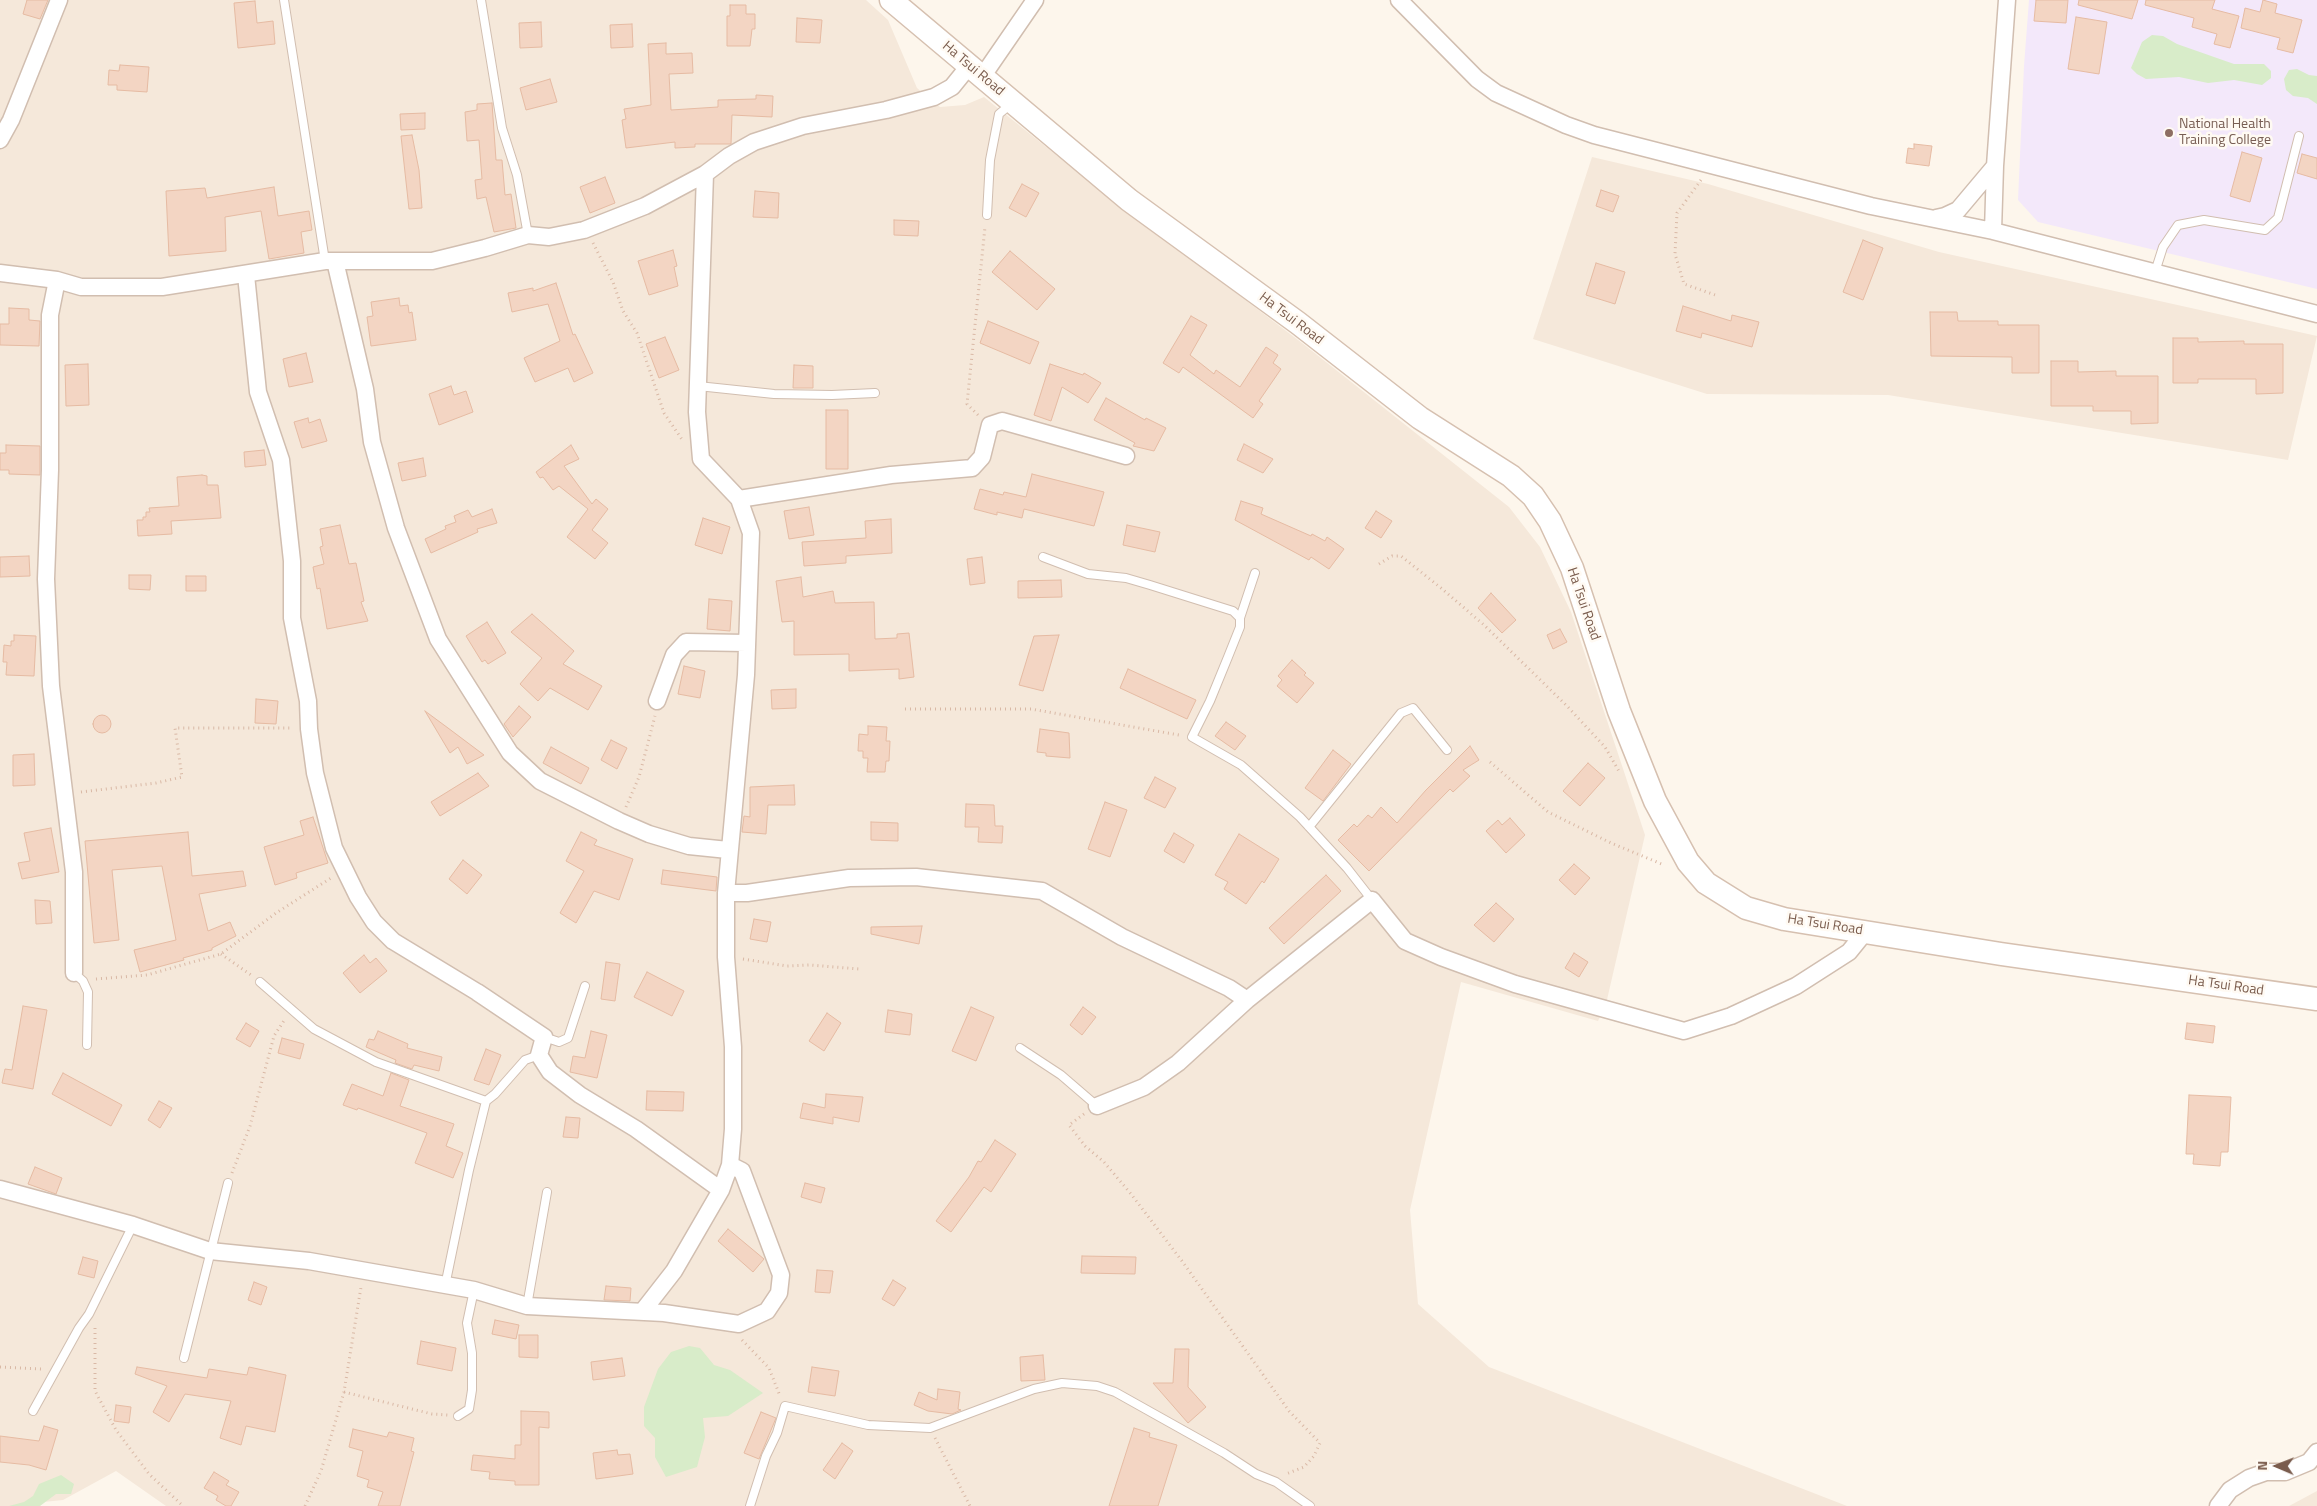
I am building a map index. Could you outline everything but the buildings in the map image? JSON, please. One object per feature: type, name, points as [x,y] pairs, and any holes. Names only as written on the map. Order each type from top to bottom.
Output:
[{"type":"street","points":[[0,140],[11,120],[59,0]]},
{"type":"street","name":"Ha Tsui Road","points":[[891,0],[1129,200],[1298,323],[1420,418],[1511,476],[1533,496],[1550,521],[1572,568],[1619,711],[1655,802],[1688,862],[1706,883],[1746,908],[1784,919],[2001,954],[2317,999]]},
{"type":"street","points":[[0,273],[57,280],[81,287],[162,286],[330,261],[432,261],[528,235],[549,237],[584,230],[645,206],[705,174],[729,156],[754,142],[803,126],[886,110],[934,97],[975,71],[1035,0]]},
{"type":"street","points":[[1399,0],[1477,79],[1496,93],[1535,112],[1594,135],[1706,162],[1871,206],[1993,231],[2317,314]]},
{"type":"street","points":[[1993,231],[1995,166],[2007,0]]},
{"type":"street","points":[[1932,218],[1945,216],[1958,210],[1995,166]]},
{"type":"street","points":[[642,1312],[674,1271],[721,1190],[730,1165],[733,1129],[733,1047],[726,957],[726,893],[728,850],[746,675],[751,533],[739,498],[701,458],[697,412],[705,174]]},
{"type":"street","points":[[330,261],[365,389],[372,442],[396,528],[438,639],[510,753],[540,781],[619,821],[650,834],[689,846],[728,850]]},
{"type":"street","points":[[246,274],[258,392],[281,460],[292,561],[292,618],[308,701],[309,729],[315,773],[334,848],[358,897],[374,922],[393,941],[477,992],[544,1037],[540,1055],[550,1072],[580,1095],[636,1129],[721,1190]]},
{"type":"street","points":[[57,280],[50,315],[50,470],[46,579],[51,686],[74,872],[78,977]]},
{"type":"street","points":[[739,498],[891,475],[972,468],[982,457],[990,425],[1002,421],[1126,456]]},
{"type":"street","points":[[657,701],[674,655],[686,642],[746,643]]},
{"type":"street","points":[[726,893],[747,893],[849,878],[916,877],[1042,891],[1122,937],[1229,988],[1247,1000]]},
{"type":"street","points":[[1097,1106],[1144,1087],[1178,1063],[1247,1000],[1372,900],[1405,941],[1441,957],[1515,984],[1684,1031],[1731,1016],[1796,986],[1849,952],[1866,931]]},
{"type":"street","points":[[0,1189],[133,1225],[210,1251],[309,1261],[364,1270],[474,1290],[527,1306],[642,1312],[740,1324],[767,1311],[779,1293],[781,1275],[770,1240],[742,1171],[730,1165]]},
{"type":"street","points":[[2218,1506],[2230,1490],[2249,1478],[2266,1472],[2285,1472],[2310,1462],[2317,1452]]},
{"type":"lane","points":[[284,0],[330,261]]},
{"type":"lane","points":[[481,0],[502,128],[517,175],[528,235]]},
{"type":"lane","points":[[987,215],[990,160],[999,114],[1012,102]]},
{"type":"lane","points":[[2155,272],[2163,247],[2178,225],[2204,220],[2265,230],[2278,218],[2299,136]]},
{"type":"lane","points":[[698,386],[774,394],[832,395],[875,393]]},
{"type":"lane","points":[[1043,558],[1088,574],[1126,578],[1159,588],[1233,611],[1240,618]]},
{"type":"lane","points":[[1255,573],[1240,618],[1240,627],[1210,701],[1192,737],[1241,764],[1309,826],[1347,868],[1372,900]]},
{"type":"lane","points":[[1309,826],[1401,713],[1413,708],[1446,750]]},
{"type":"lane","points":[[78,977],[88,992],[87,1044]]},
{"type":"lane","points":[[260,982],[314,1029],[376,1062],[486,1101]]},
{"type":"lane","points":[[544,1037],[559,1042],[568,1038],[585,986]]},
{"type":"lane","points":[[1020,1048],[1061,1075],[1097,1106]]},
{"type":"lane","points":[[445,1286],[469,1170],[486,1101],[496,1094],[525,1060],[540,1055]]},
{"type":"lane","points":[[184,1358],[228,1183]]},
{"type":"lane","points":[[527,1306],[547,1192]]},
{"type":"lane","points":[[33,1411],[78,1328],[89,1314],[133,1225]]},
{"type":"lane","points":[[458,1416],[469,1409],[472,1390],[472,1353],[467,1323],[474,1290]]},
{"type":"lane","points":[[750,1506],[766,1456],[777,1433],[784,1406],[868,1425],[930,1428],[1034,1389],[1062,1383],[1097,1386],[1115,1392],[1224,1453],[1256,1474],[1276,1482],[1310,1506]]},
{"type":"path","points":[[1706,162],[1701,182],[1677,213],[1675,254],[1684,284],[1718,296]]},
{"type":"path","points":[[987,215],[975,312],[967,404],[990,425]]},
{"type":"path","points":[[584,230],[598,249],[623,311],[638,333],[664,413],[678,437],[701,458]]},
{"type":"path","points":[[1379,564],[1392,556],[1401,556],[1470,613],[1574,713],[1604,747],[1624,780]]},
{"type":"path","points":[[619,821],[639,777],[657,701]]},
{"type":"path","points":[[905,709],[1031,709],[1192,737]]},
{"type":"path","points":[[65,794],[156,783],[182,777],[175,728],[309,729]]},
{"type":"path","points":[[1490,762],[1548,812],[1673,869],[1688,862]]},
{"type":"path","points":[[1661,856],[1664,865]]},
{"type":"path","points":[[78,977],[146,975],[221,954],[276,913],[345,871]]},
{"type":"path","points":[[221,954],[260,982]]},
{"type":"path","points":[[726,957],[787,966],[810,965],[859,969]]},
{"type":"path","points":[[228,1183],[250,1126],[274,1036],[291,1008]]},
{"type":"path","points":[[1069,1125],[1085,1146],[1104,1162],[1131,1194],[1182,1261],[1289,1411],[1320,1443],[1314,1456],[1304,1467],[1276,1482]]},
{"type":"path","points":[[305,1506],[321,1471],[344,1392],[364,1270]]},
{"type":"path","points":[[89,1314],[95,1326],[95,1391],[116,1430],[149,1474],[184,1506]]},
{"type":"path","points":[[740,1324],[739,1336],[747,1347],[769,1368],[784,1406]]},
{"type":"path","points":[[0,1367],[56,1371]]},
{"type":"path","points":[[344,1392],[432,1414],[458,1416]]},
{"type":"path","points":[[930,1428],[970,1506]]},
{"type":"shaded area","points":[[0,0],[866,0],[888,20],[917,88],[940,107],[965,105],[984,97],[1091,183],[1302,343],[1509,507],[1540,547],[1571,612],[1645,835],[1606,1004],[1598,1021],[1461,982],[1410,1210],[1418,1304],[1489,1367],[1847,1506],[166,1506],[116,1471],[63,1500],[33,1503],[29,1506],[0,1506]]},
{"type":"shaded area","name":"National Health Training College","points":[[2029,0],[2317,0],[2317,289],[2038,222],[2018,200]]},
{"type":"shaded area","points":[[1592,157],[1708,184],[1939,252],[2317,336],[2288,460],[1888,395],[1707,394],[1533,339]]},
{"type":"shaded area","points":[[2317,1491],[2317,1506],[2289,1506]]},
{"type":"green space","points":[[2152,35],[2163,36],[2177,44],[2234,64],[2264,64],[2271,71],[2271,78],[2262,85],[2234,80],[2208,83],[2179,77],[2146,79],[2131,68],[2142,42]]},
{"type":"green space","points":[[2297,69],[2309,75],[2317,76],[2317,104],[2308,98],[2293,96],[2286,90],[2284,79],[2289,70]]},
{"type":"green space","points":[[689,1346],[700,1348],[714,1365],[730,1370],[763,1393],[728,1416],[703,1418],[705,1437],[697,1467],[666,1477],[655,1457],[655,1438],[644,1426],[644,1407],[658,1369],[671,1352]]},
{"type":"green space","points":[[61,1475],[74,1484],[71,1494],[56,1494],[40,1506],[9,1506],[24,1502],[33,1496],[39,1484]]},
{"type":"place","name":"National Health Training College","points":[[2169,133]]}]
